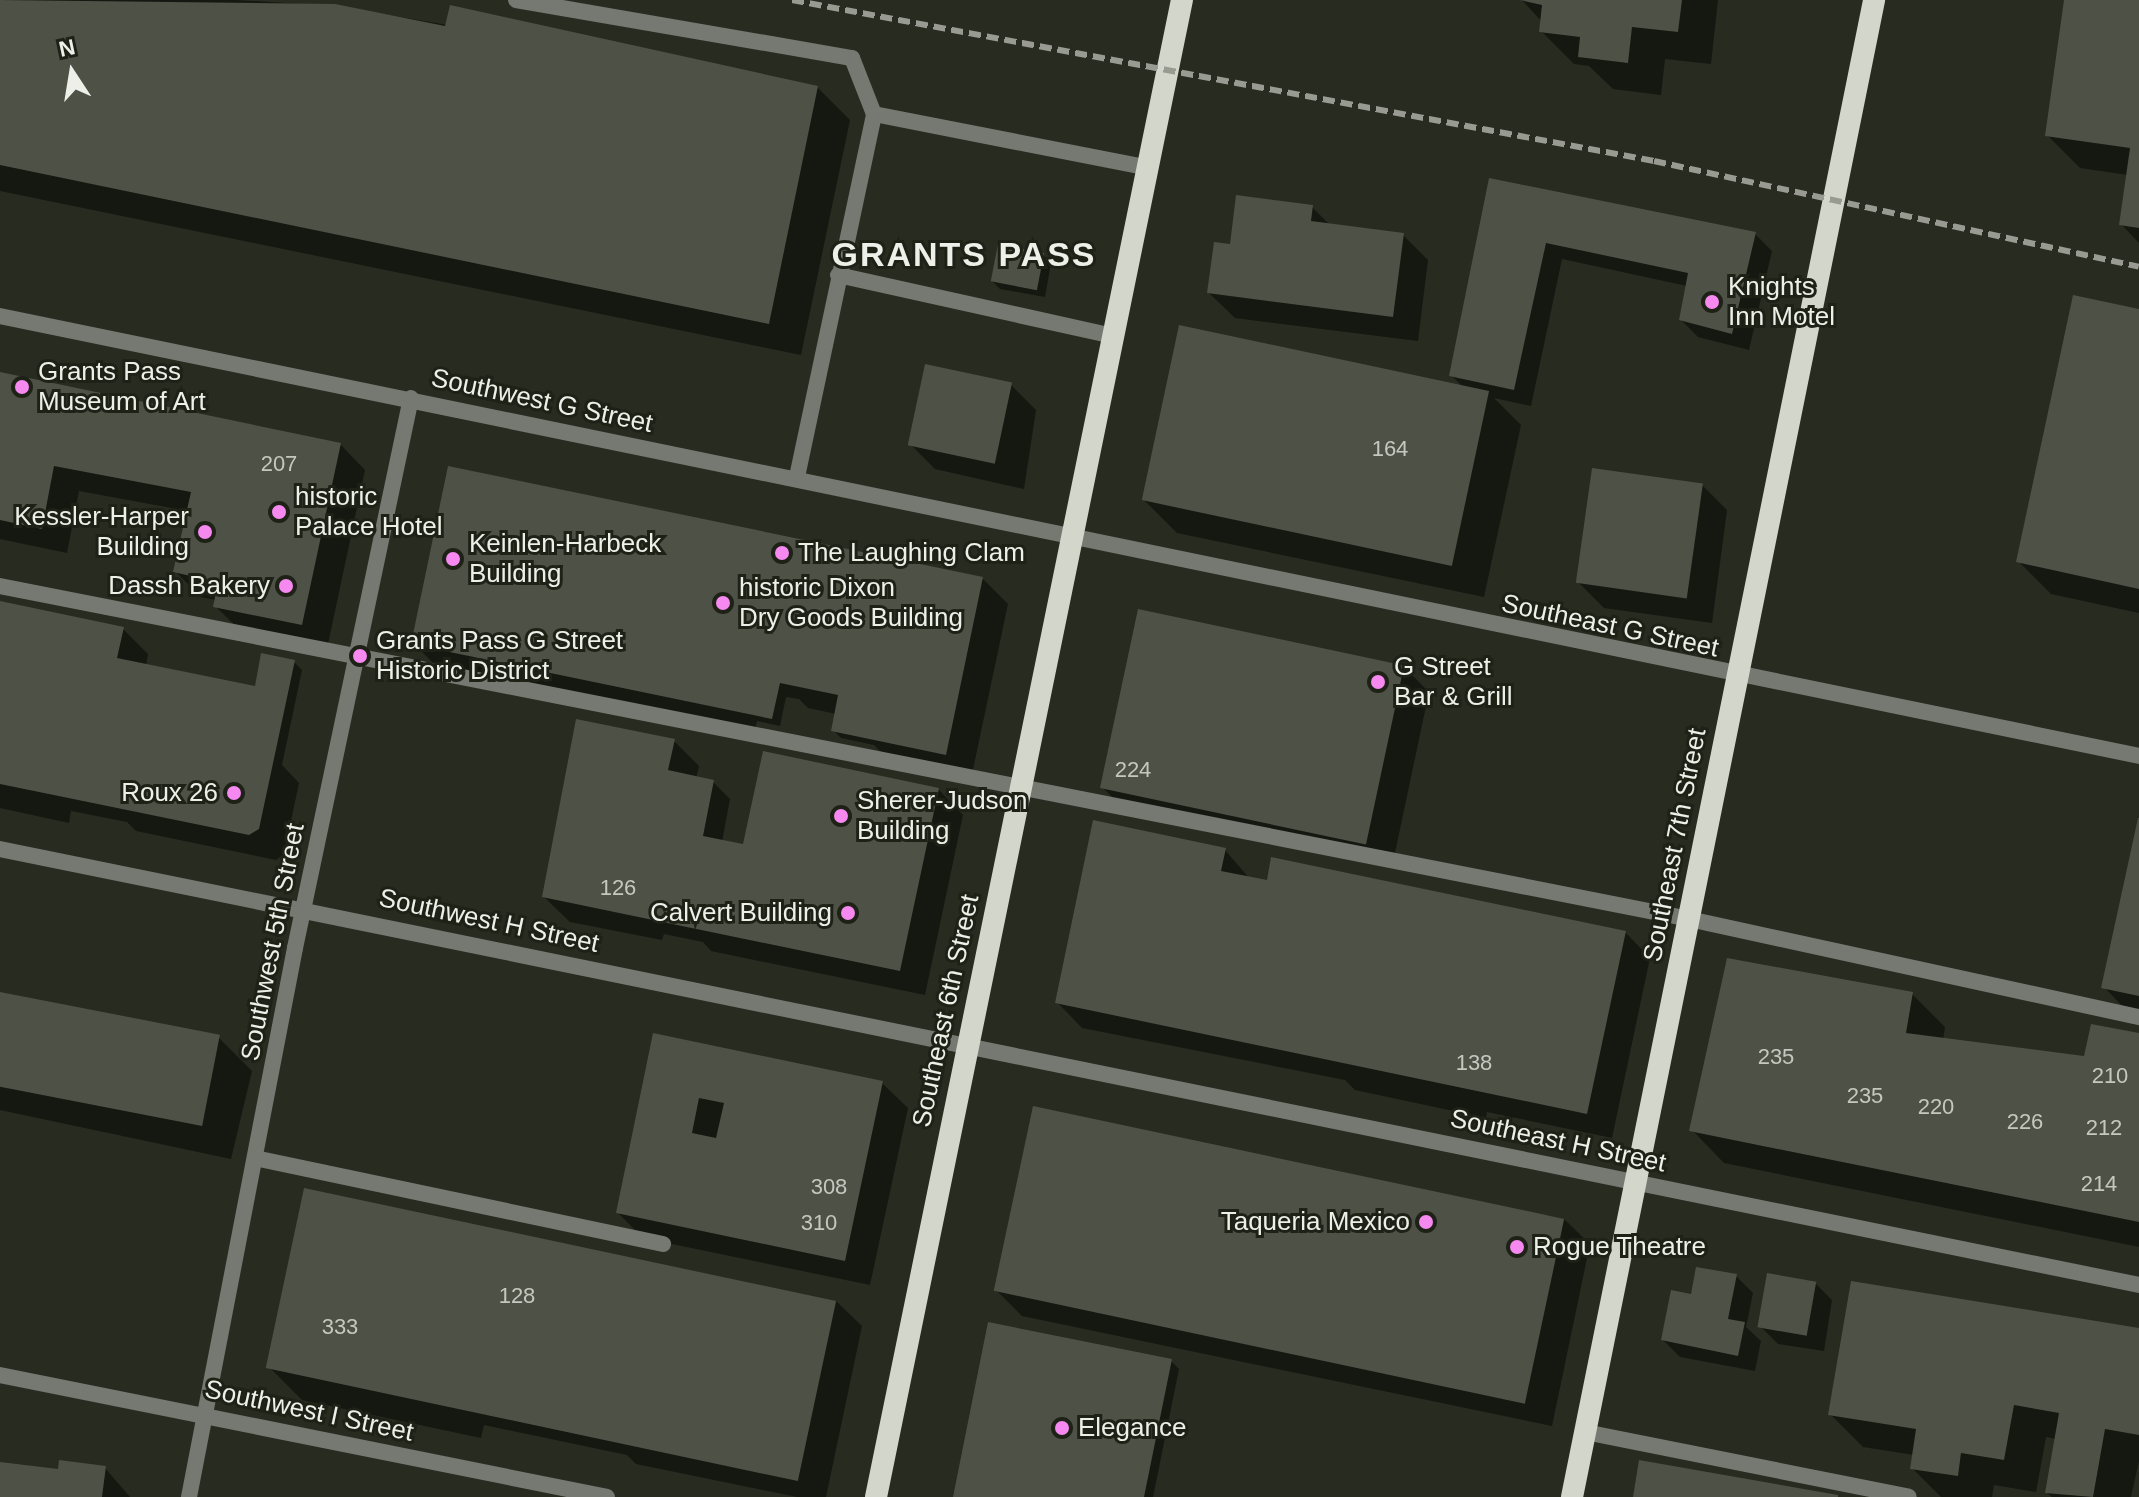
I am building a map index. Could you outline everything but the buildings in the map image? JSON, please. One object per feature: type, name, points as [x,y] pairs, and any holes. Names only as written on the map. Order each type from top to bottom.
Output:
[{"type":"highway","name":"Southeast 6th Street","points":[[876,1497],[1182,0]]},
{"type":"highway","name":"Southeast 7th Street","points":[[1572,1497],[1874,0]]},
{"type":"street","points":[[516,0],[852,58],[874,114],[797,477]]},
{"type":"street","points":[[874,114],[1148,168]]},
{"type":"street","points":[[838,275],[1114,336]]},
{"type":"street","name":"Southwest G Street","points":[[0,316],[1073,536]]},
{"type":"street","name":"Southwest 5th Street","points":[[189,1497],[304,908],[411,398]]},
{"type":"street","name":"Southeast G Street","points":[[1073,536],[1737,677],[2139,756]]},
{"type":"street","points":[[0,586],[1689,919],[2139,1017]]},
{"type":"street","name":"Southwest H Street","points":[[0,849],[968,1044]]},
{"type":"street","name":"Southeast H Street","points":[[968,1044],[2139,1285]]},
{"type":"street","points":[[255,1158],[663,1244]]},
{"type":"street","name":"Southwest I Street","points":[[0,1375],[607,1497]]},
{"type":"street","points":[[1585,1432],[1909,1497]]},
{"type":"railway","points":[[792,0],[1654,161],[2139,267]]},
{"type":"place","name":"Knights Inn Motel","points":[[1712,302]]},
{"type":"place","name":"Grants Pass Museum of Art","points":[[22,387]]},
{"type":"place","name":"historic Palace Hotel","points":[[279,512]]},
{"type":"place","name":"Kessler-Harper Building","points":[[205,532]]},
{"type":"place","name":"The Laughing Clam","points":[[782,553]]},
{"type":"place","name":"Keinlen-Harbeck Building","points":[[453,559]]},
{"type":"place","name":"Dassh Bakery","points":[[286,586]]},
{"type":"place","name":"historic Dixon Dry Goods Building","points":[[723,603]]},
{"type":"place","name":"Grants Pass G Street Historic District","points":[[360,656]]},
{"type":"place","name":"G Street Bar & Grill","points":[[1378,682]]},
{"type":"place","name":"Roux 26","points":[[234,793]]},
{"type":"place","name":"Sherer-Judson Building","points":[[841,816]]},
{"type":"place","name":"Calvert Building","points":[[848,913]]},
{"type":"place","name":"Taqueria Mexico","points":[[1426,1222]]},
{"type":"place","name":"Rogue Theatre","points":[[1517,1247]]},
{"type":"place","name":"Elegance","points":[[1062,1428]]},
{"type":"district","name":"GRANTS PASS","points":[[964,255]]}]
